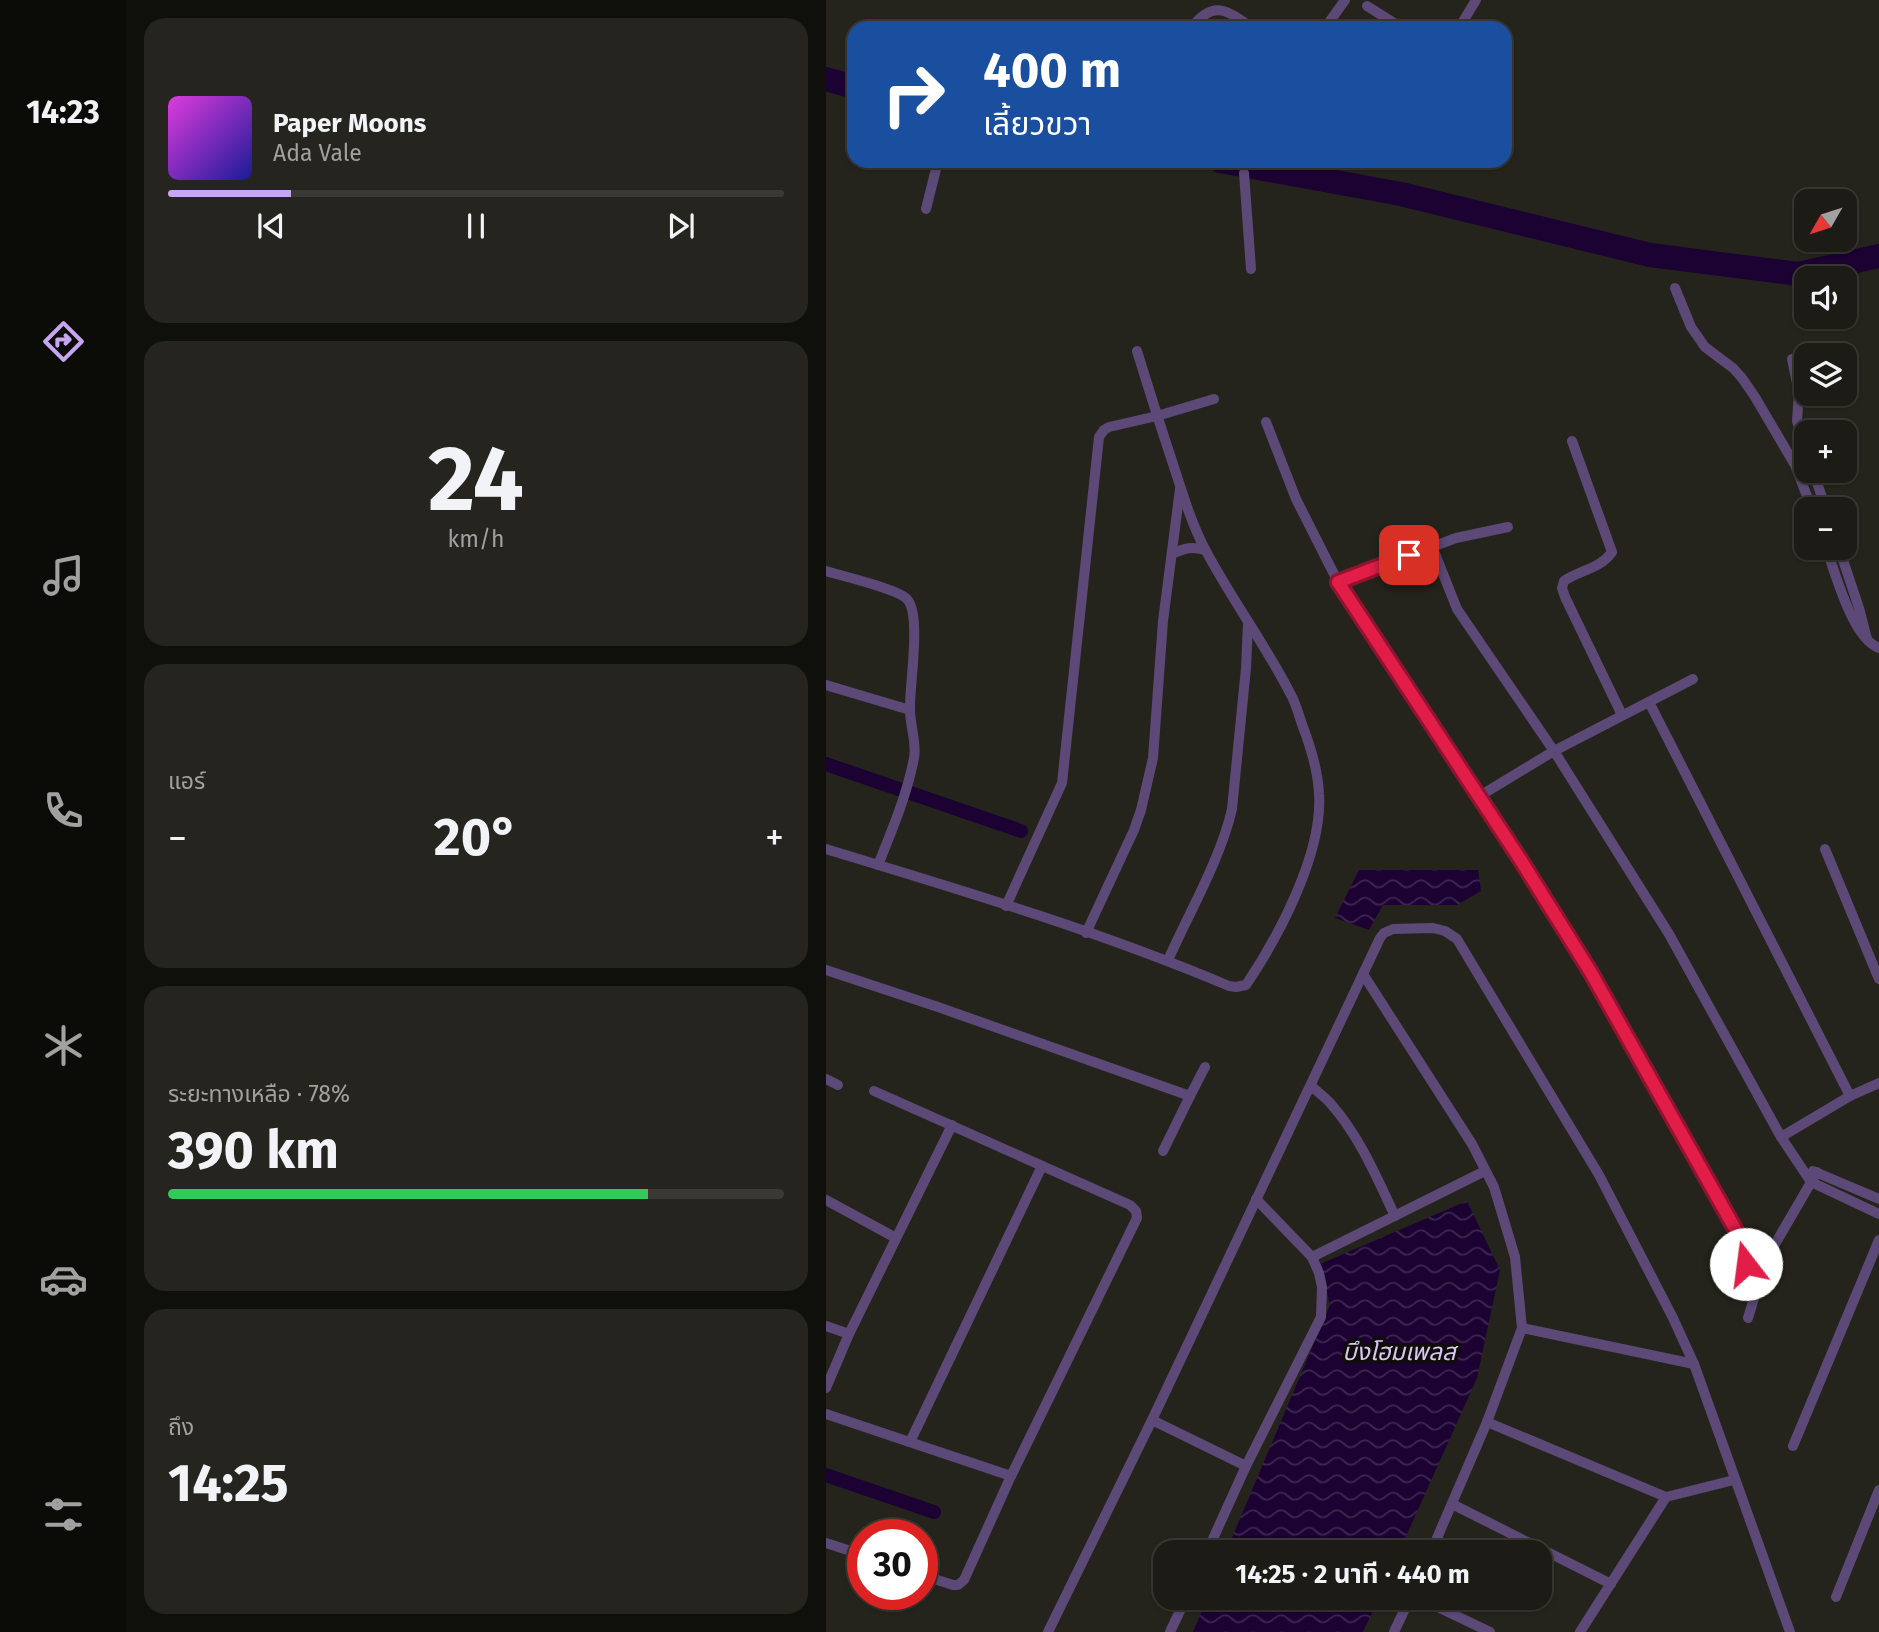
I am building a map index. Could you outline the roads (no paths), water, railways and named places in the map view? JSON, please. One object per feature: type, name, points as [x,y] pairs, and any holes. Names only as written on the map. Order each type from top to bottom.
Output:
[{"type":"street","points":[[1330,21],[1345,0]]},
{"type":"street","points":[[1463,21],[1476,0]]},
{"type":"street","points":[[1367,6],[1391,21]]},
{"type":"street","points":[[1197,21],[1203,13],[1217,8],[1241,21]]},
{"type":"street","points":[[926,209],[936,168]]},
{"type":"street","points":[[1244,173],[1251,269]]},
{"type":"street","points":[[1675,288],[1691,327],[1705,347],[1733,368],[1755,397],[1795,465],[1807,497]]},
{"type":"street","points":[[826,849],[1168,960],[1229,986],[1246,985],[1298,890],[1311,855],[1318,821],[1319,794],[1311,750],[1292,695],[1205,550],[1196,530],[1137,351]]},
{"type":"street","points":[[1792,359],[1798,393],[1797,420]]},
{"type":"street","points":[[1006,906],[1062,783],[1099,437],[1109,427],[1214,399]]},
{"type":"street","points":[[1266,422],[1296,499],[1338,582],[1520,859],[1590,971],[1747,1250],[1745,1259],[1748,1268],[1752,1271],[1767,1270],[1772,1261],[1770,1251],[1759,1244],[1747,1250]]},
{"type":"street","points":[[1572,441],[1612,552],[1600,565],[1564,581],[1562,588],[1622,715]]},
{"type":"street","points":[[1086,933],[1134,830],[1153,758],[1163,621],[1180,486]]},
{"type":"street","points":[[1338,582],[1456,538],[1508,527]]},
{"type":"street","points":[[1432,546],[1457,609],[1554,751],[1669,934],[1781,1137],[1811,1182],[1879,1214]]},
{"type":"street","points":[[1172,554],[1194,547],[1205,550]]},
{"type":"street","points":[[1831,560],[1855,625],[1868,641],[1879,648]]},
{"type":"street","points":[[1843,560],[1868,641]]},
{"type":"street","points":[[826,571],[901,594],[912,606],[914,638],[910,710],[915,753],[902,806],[878,865]]},
{"type":"street","points":[[1168,960],[1228,826],[1246,668],[1248,622]]},
{"type":"street","points":[[1478,797],[1554,751],[1693,679]]},
{"type":"street","points":[[826,685],[910,710]]},
{"type":"street","points":[[1649,702],[1850,1097]]},
{"type":"street","points":[[1825,849],[1879,979]]},
{"type":"street","points":[[1048,1632],[1152,1420],[1380,938],[1393,929],[1433,928],[1445,930],[1457,939],[1599,1175],[1674,1318],[1790,1632]]},
{"type":"street","points":[[826,970],[1190,1096]]},
{"type":"street","points":[[1363,974],[1472,1144],[1494,1187],[1514,1257],[1522,1328],[1487,1422],[1436,1540]]},
{"type":"street","points":[[1163,1151],[1205,1067]]},
{"type":"street","points":[[826,1079],[838,1086]]},
{"type":"street","points":[[1781,1137],[1879,1083]]},
{"type":"street","points":[[1311,1086],[1330,1103],[1349,1128],[1367,1157],[1395,1216]]},
{"type":"street","points":[[874,1091],[1136,1210],[1137,1218],[1011,1476],[964,1580],[958,1585],[938,1580]]},
{"type":"street","points":[[826,1388],[849,1334],[952,1125]]},
{"type":"street","points":[[911,1442],[1042,1166]]},
{"type":"street","points":[[1801,1166],[1879,1199]]},
{"type":"street","points":[[1312,1257],[1485,1171]]},
{"type":"street","points":[[1770,1251],[1817,1172]]},
{"type":"street","points":[[1213,1540],[1321,1317],[1322,1287],[1312,1257],[1256,1199]]},
{"type":"street","points":[[826,1200],[896,1238]]},
{"type":"street","points":[[1793,1446],[1879,1240]]},
{"type":"street","points":[[1748,1318],[1762,1272]]},
{"type":"street","points":[[826,1326],[849,1334]]},
{"type":"street","points":[[1522,1328],[1693,1364]]},
{"type":"street","points":[[826,1415],[1011,1476]]},
{"type":"street","points":[[1152,1420],[1247,1466]]},
{"type":"street","points":[[1487,1422],[1666,1497],[1734,1480]]},
{"type":"street","points":[[1836,1597],[1879,1490]]},
{"type":"street","points":[[1580,1632],[1666,1497]]},
{"type":"street","points":[[1452,1504],[1611,1584]]},
{"type":"street","points":[[826,1543],[847,1550]]},
{"type":"street","points":[[1170,1632],[1180,1610]]},
{"type":"street","points":[[1394,1632],[1404,1610]]},
{"type":"street","points":[[1444,1610],[1490,1632]]},
{"type":"water","points":[[1359,870],[1478,870],[1481,891],[1457,905],[1383,905],[1369,930],[1335,918]]},
{"type":"water","name":"บึงโฮมเพลส","points":[[1467,1201],[1500,1270],[1477,1378],[1404,1540],[1231,1540],[1330,1305],[1320,1264]]},
{"type":"water","points":[[1202,1610],[1373,1610],[1363,1632],[1193,1632]]},
{"type":"waterway","points":[[826,79],[847,85]]},
{"type":"waterway","points":[[1258,168],[1401,194],[1650,255],[1798,274],[1879,256]]},
{"type":"waterway","points":[[826,764],[1021,831]]},
{"type":"waterway","points":[[826,1475],[934,1512]]}]
